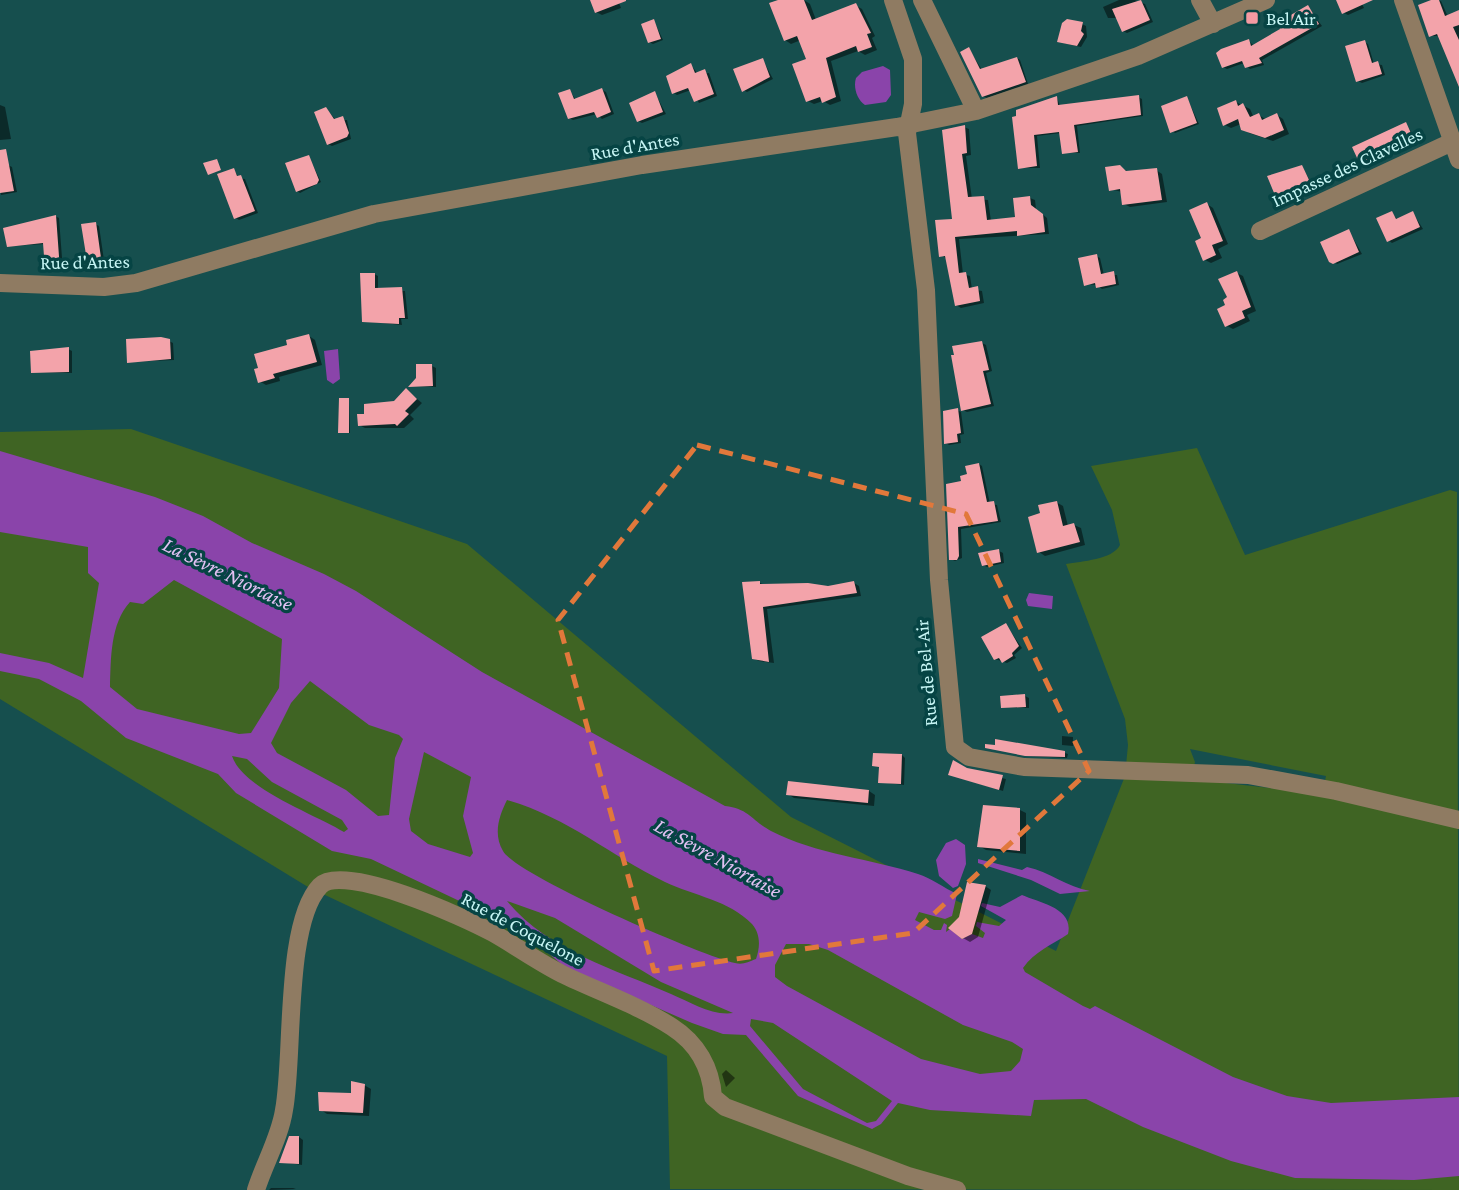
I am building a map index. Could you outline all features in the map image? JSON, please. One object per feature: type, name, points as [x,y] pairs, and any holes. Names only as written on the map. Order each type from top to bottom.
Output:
[{"type":"street","points":[[893,0],[913,59],[914,104],[909,125]]},
{"type":"street","points":[[922,0],[976,111]]},
{"type":"street","points":[[1200,0],[1213,24]]},
{"type":"street","name":"Rue d'Antes","points":[[0,283],[104,287],[136,283],[374,214],[642,164],[909,125],[976,111],[1138,56],[1266,0]]},
{"type":"street","points":[[1403,0],[1459,160]]},
{"type":"street","name":"Rue de Bel-Air","points":[[909,125],[926,290],[939,580],[955,747],[969,757],[1060,771],[1248,775],[1336,791],[1459,820]]},
{"type":"street","name":"Impasse des Clavelles","points":[[1260,231],[1452,142]]},
{"type":"street","name":"Rue de Coquelone","points":[[256,1190],[284,1111],[292,983],[301,932],[321,885],[337,877],[395,891],[462,917],[546,966],[673,1027],[700,1054],[708,1068],[713,1097],[725,1107],[908,1176],[957,1190]]},
{"type":"highlighted area","points":[[697,445],[966,514],[1089,771],[913,933],[654,971],[558,620]]},
{"type":"green space","points":[[131,429],[467,544],[791,817],[1056,951],[1125,776],[1128,745],[1125,719],[1066,564],[1104,557],[1120,545],[1112,510],[1091,466],[1197,448],[1245,555],[1450,490],[1457,492],[1459,1190],[670,1189],[667,1056],[308,887],[0,699],[0,432]],"holes":[[[1190,749],[1326,776],[1322,794],[1191,779],[1195,762]]]},
{"type":"water","points":[[883,66],[890,70],[891,95],[886,102],[865,105],[856,93],[856,78],[862,72]]},
{"type":"water","points":[[338,349],[340,379],[333,384],[327,380],[324,351]]},
{"type":"water","name":"La Sèvre Niortaise","points":[[0,451],[155,497],[203,516],[252,543],[356,591],[482,672],[725,806],[746,813],[771,831],[806,845],[918,874],[957,894],[952,916],[945,919],[919,912],[915,920],[934,930],[941,930],[944,923],[947,925],[946,932],[950,929],[962,939],[972,934],[983,938],[985,933],[976,926],[977,922],[999,926],[1006,920],[981,906],[982,903],[1000,907],[1022,895],[1054,908],[1066,918],[1068,934],[1033,957],[1023,968],[1025,972],[1083,1006],[1090,1009],[1095,1006],[1233,1077],[1287,1096],[1331,1103],[1459,1097],[1459,1176],[1414,1180],[1295,1178],[1231,1161],[1143,1127],[1086,1099],[1034,1100],[1031,1116],[930,1110],[898,1103],[881,1124],[872,1129],[798,1096],[746,1035],[723,1034],[692,1023],[566,968],[541,947],[491,916],[371,859],[332,851],[236,793],[218,774],[126,738],[81,701],[39,679],[0,671],[0,653],[49,663],[83,678],[99,583],[88,573],[88,547],[0,532]],"holes":[[[174,580],[282,639],[279,688],[251,733],[239,734],[137,709],[110,687],[115,631],[130,602],[143,604]],[[310,681],[369,725],[399,735],[403,739],[395,758],[389,815],[378,816],[346,790],[277,753],[271,743],[291,703]],[[424,752],[471,777],[463,816],[473,853],[470,857],[428,844],[411,831],[409,819]],[[232,756],[247,759],[272,782],[342,820],[348,829],[344,832],[281,800],[250,779]],[[507,800],[529,808],[569,827],[665,882],[733,909],[752,924],[757,932],[759,946],[756,959],[738,964],[716,957],[651,931],[540,878],[503,851],[498,838]],[[507,901],[555,918],[661,982],[733,1013],[701,1008],[583,957],[542,933]],[[786,944],[809,944],[828,950],[963,1025],[1012,1042],[1023,1049],[1020,1061],[1011,1071],[980,1074],[921,1059],[775,977],[775,965]],[[751,1019],[773,1023],[892,1101],[876,1121],[867,1123],[803,1089],[750,1026]]]},
{"type":"water","points":[[1029,593],[1053,596],[1052,609],[1028,606],[1026,600]]},
{"type":"water","points":[[956,839],[965,845],[966,864],[958,886],[953,888],[939,876],[936,860],[946,843]]},
{"type":"water","points":[[978,859],[1022,870],[1027,867],[1035,869],[1090,891],[1060,894],[1031,880],[978,863]]},
{"type":"building","points":[[590,0],[626,0],[626,1],[595,13]]},
{"type":"building","points":[[778,0],[804,0],[812,20],[856,3],[871,33],[867,34],[872,47],[858,52],[856,46],[826,58],[836,97],[822,103],[820,97],[806,102],[792,64],[806,59],[797,36],[784,41],[769,3]]},
{"type":"building","points":[[1141,0],[1150,20],[1122,32],[1112,9]]},
{"type":"building","points":[[1336,0],[1373,0],[1342,14]]},
{"type":"building","points":[[1439,0],[1445,16],[1459,10],[1459,25],[1453,27],[1459,40],[1459,87],[1437,34],[1429,37],[1418,5]]},
{"type":"building","points":[[1308,5],[1319,24],[1259,58],[1262,63],[1245,68],[1242,61],[1222,68],[1216,53],[1221,49],[1249,39],[1251,46],[1280,29],[1277,23]]},
{"type":"building","points":[[654,19],[661,39],[648,43],[641,24]]},
{"type":"building","points":[[1067,19],[1083,22],[1081,31],[1084,34],[1077,46],[1057,42],[1062,23]]},
{"type":"building","points":[[1365,40],[1372,63],[1378,61],[1382,74],[1356,82],[1345,46]]},
{"type":"building","points":[[969,47],[980,69],[1017,57],[1026,82],[982,97],[960,52]]},
{"type":"building","points":[[763,58],[770,77],[742,92],[733,69]]},
{"type":"building","points":[[691,63],[695,73],[705,69],[714,94],[694,102],[688,88],[672,94],[666,76]]},
{"type":"building","points":[[602,88],[611,112],[597,118],[594,112],[568,119],[558,93],[570,89],[574,99]]},
{"type":"building","points":[[655,91],[663,112],[637,122],[629,103]]},
{"type":"building","points":[[1139,95],[1141,115],[1074,125],[1078,152],[1062,154],[1059,132],[1034,135],[1037,166],[1018,169],[1012,117],[1016,116],[1016,110],[1057,96],[1058,105]]},
{"type":"building","points":[[1187,96],[1197,123],[1170,133],[1161,106]]},
{"type":"building","points":[[1236,100],[1238,106],[1243,103],[1250,117],[1259,113],[1262,120],[1277,113],[1284,130],[1265,138],[1241,130],[1238,119],[1223,126],[1217,108]]},
{"type":"building","points":[[326,107],[334,119],[343,116],[349,133],[347,137],[327,145],[314,112]]},
{"type":"building","points":[[1406,122],[1414,140],[1365,161],[1364,158],[1358,160],[1352,147]]},
{"type":"building","points":[[965,125],[967,153],[962,154],[968,197],[984,196],[987,220],[1015,217],[1013,198],[1030,196],[1031,205],[1043,214],[1045,232],[1017,236],[1017,231],[955,237],[959,273],[966,272],[969,288],[978,286],[980,301],[955,306],[945,256],[939,257],[935,220],[952,219],[942,130]]},
{"type":"building","points":[[6,149],[14,191],[0,193],[0,150]]},
{"type":"building","points":[[309,155],[319,180],[317,184],[296,192],[285,163]]},
{"type":"building","points":[[217,159],[221,170],[208,175],[203,163]]},
{"type":"building","points":[[1120,165],[1126,171],[1157,168],[1162,200],[1122,205],[1120,189],[1109,191],[1105,167]]},
{"type":"building","points":[[1302,165],[1310,182],[1277,200],[1267,176]]},
{"type":"building","points":[[234,168],[237,176],[241,175],[255,211],[234,219],[217,174]]},
{"type":"building","points":[[1207,202],[1223,241],[1212,245],[1216,255],[1203,261],[1195,241],[1201,238],[1189,210]]},
{"type":"building","points":[[1392,211],[1396,219],[1413,211],[1420,227],[1387,242],[1376,218]]},
{"type":"building","points":[[56,215],[60,270],[45,269],[43,243],[7,247],[3,228]]},
{"type":"building","points":[[96,222],[102,265],[88,267],[81,224]]},
{"type":"building","points":[[1349,229],[1359,252],[1333,264],[1329,262],[1320,242]]},
{"type":"building","points":[[1097,254],[1101,274],[1114,271],[1116,284],[1096,288],[1095,283],[1084,286],[1078,258]]},
{"type":"building","points":[[1237,271],[1251,307],[1242,311],[1245,318],[1225,327],[1217,309],[1225,305],[1223,300],[1227,297],[1218,279]]},
{"type":"building","points":[[360,273],[375,273],[375,288],[402,287],[405,318],[399,318],[399,324],[362,322]]},
{"type":"building","points":[[309,334],[317,362],[273,374],[275,378],[258,383],[254,354],[287,345],[286,340]]},
{"type":"building","points":[[126,339],[170,339],[171,359],[127,363]]},
{"type":"building","points":[[982,341],[989,370],[983,371],[991,404],[961,411],[951,355],[954,355],[952,346]]},
{"type":"building","points":[[69,347],[69,372],[31,373],[30,351]]},
{"type":"building","points":[[416,364],[432,364],[433,386],[408,387],[416,378]]},
{"type":"building","points":[[406,388],[417,399],[405,411],[409,414],[397,426],[358,426],[357,414],[364,414],[364,404],[394,401]]},
{"type":"building","points":[[339,398],[349,398],[349,433],[338,433]]},
{"type":"building","points":[[958,408],[961,433],[957,434],[958,442],[944,444],[943,411]]},
{"type":"building","points":[[979,463],[987,502],[994,501],[998,521],[958,527],[959,556],[957,560],[949,560],[946,484],[961,481],[960,476],[967,474],[965,466]]},
{"type":"building","points":[[1057,501],[1063,526],[1074,523],[1080,542],[1037,553],[1028,517],[1040,513],[1038,505]]},
{"type":"building","points":[[999,549],[1001,562],[982,566],[978,553]]},
{"type":"building","points":[[760,581],[760,584],[808,583],[828,586],[854,581],[857,593],[763,607],[769,662],[752,659],[742,582]]},
{"type":"building","points":[[1006,623],[1019,646],[1012,653],[1013,656],[1002,663],[999,658],[994,660],[981,637]]},
{"type":"building","points":[[1025,694],[1026,707],[1001,708],[1000,696]]},
{"type":"building","points":[[995,739],[1065,751],[1065,757],[1025,756],[985,748],[985,744],[995,745]]},
{"type":"building","points":[[873,753],[902,754],[901,784],[878,783],[879,767],[872,766]]},
{"type":"building","points":[[953,760],[967,768],[1003,775],[999,790],[948,775]]},
{"type":"building","points":[[788,781],[869,790],[868,803],[786,795]]},
{"type":"building","points":[[983,805],[1020,808],[1020,851],[977,847]]},
{"type":"building","points":[[967,882],[986,885],[972,934],[962,939],[948,928],[959,917]]},
{"type":"building","points":[[351,1081],[365,1084],[363,1113],[319,1111],[318,1092],[351,1093]]},
{"type":"building","points":[[289,1136],[299,1136],[299,1164],[279,1163]]},
{"type":"place","name":"Bel Air","points":[[1252,18]]}]
